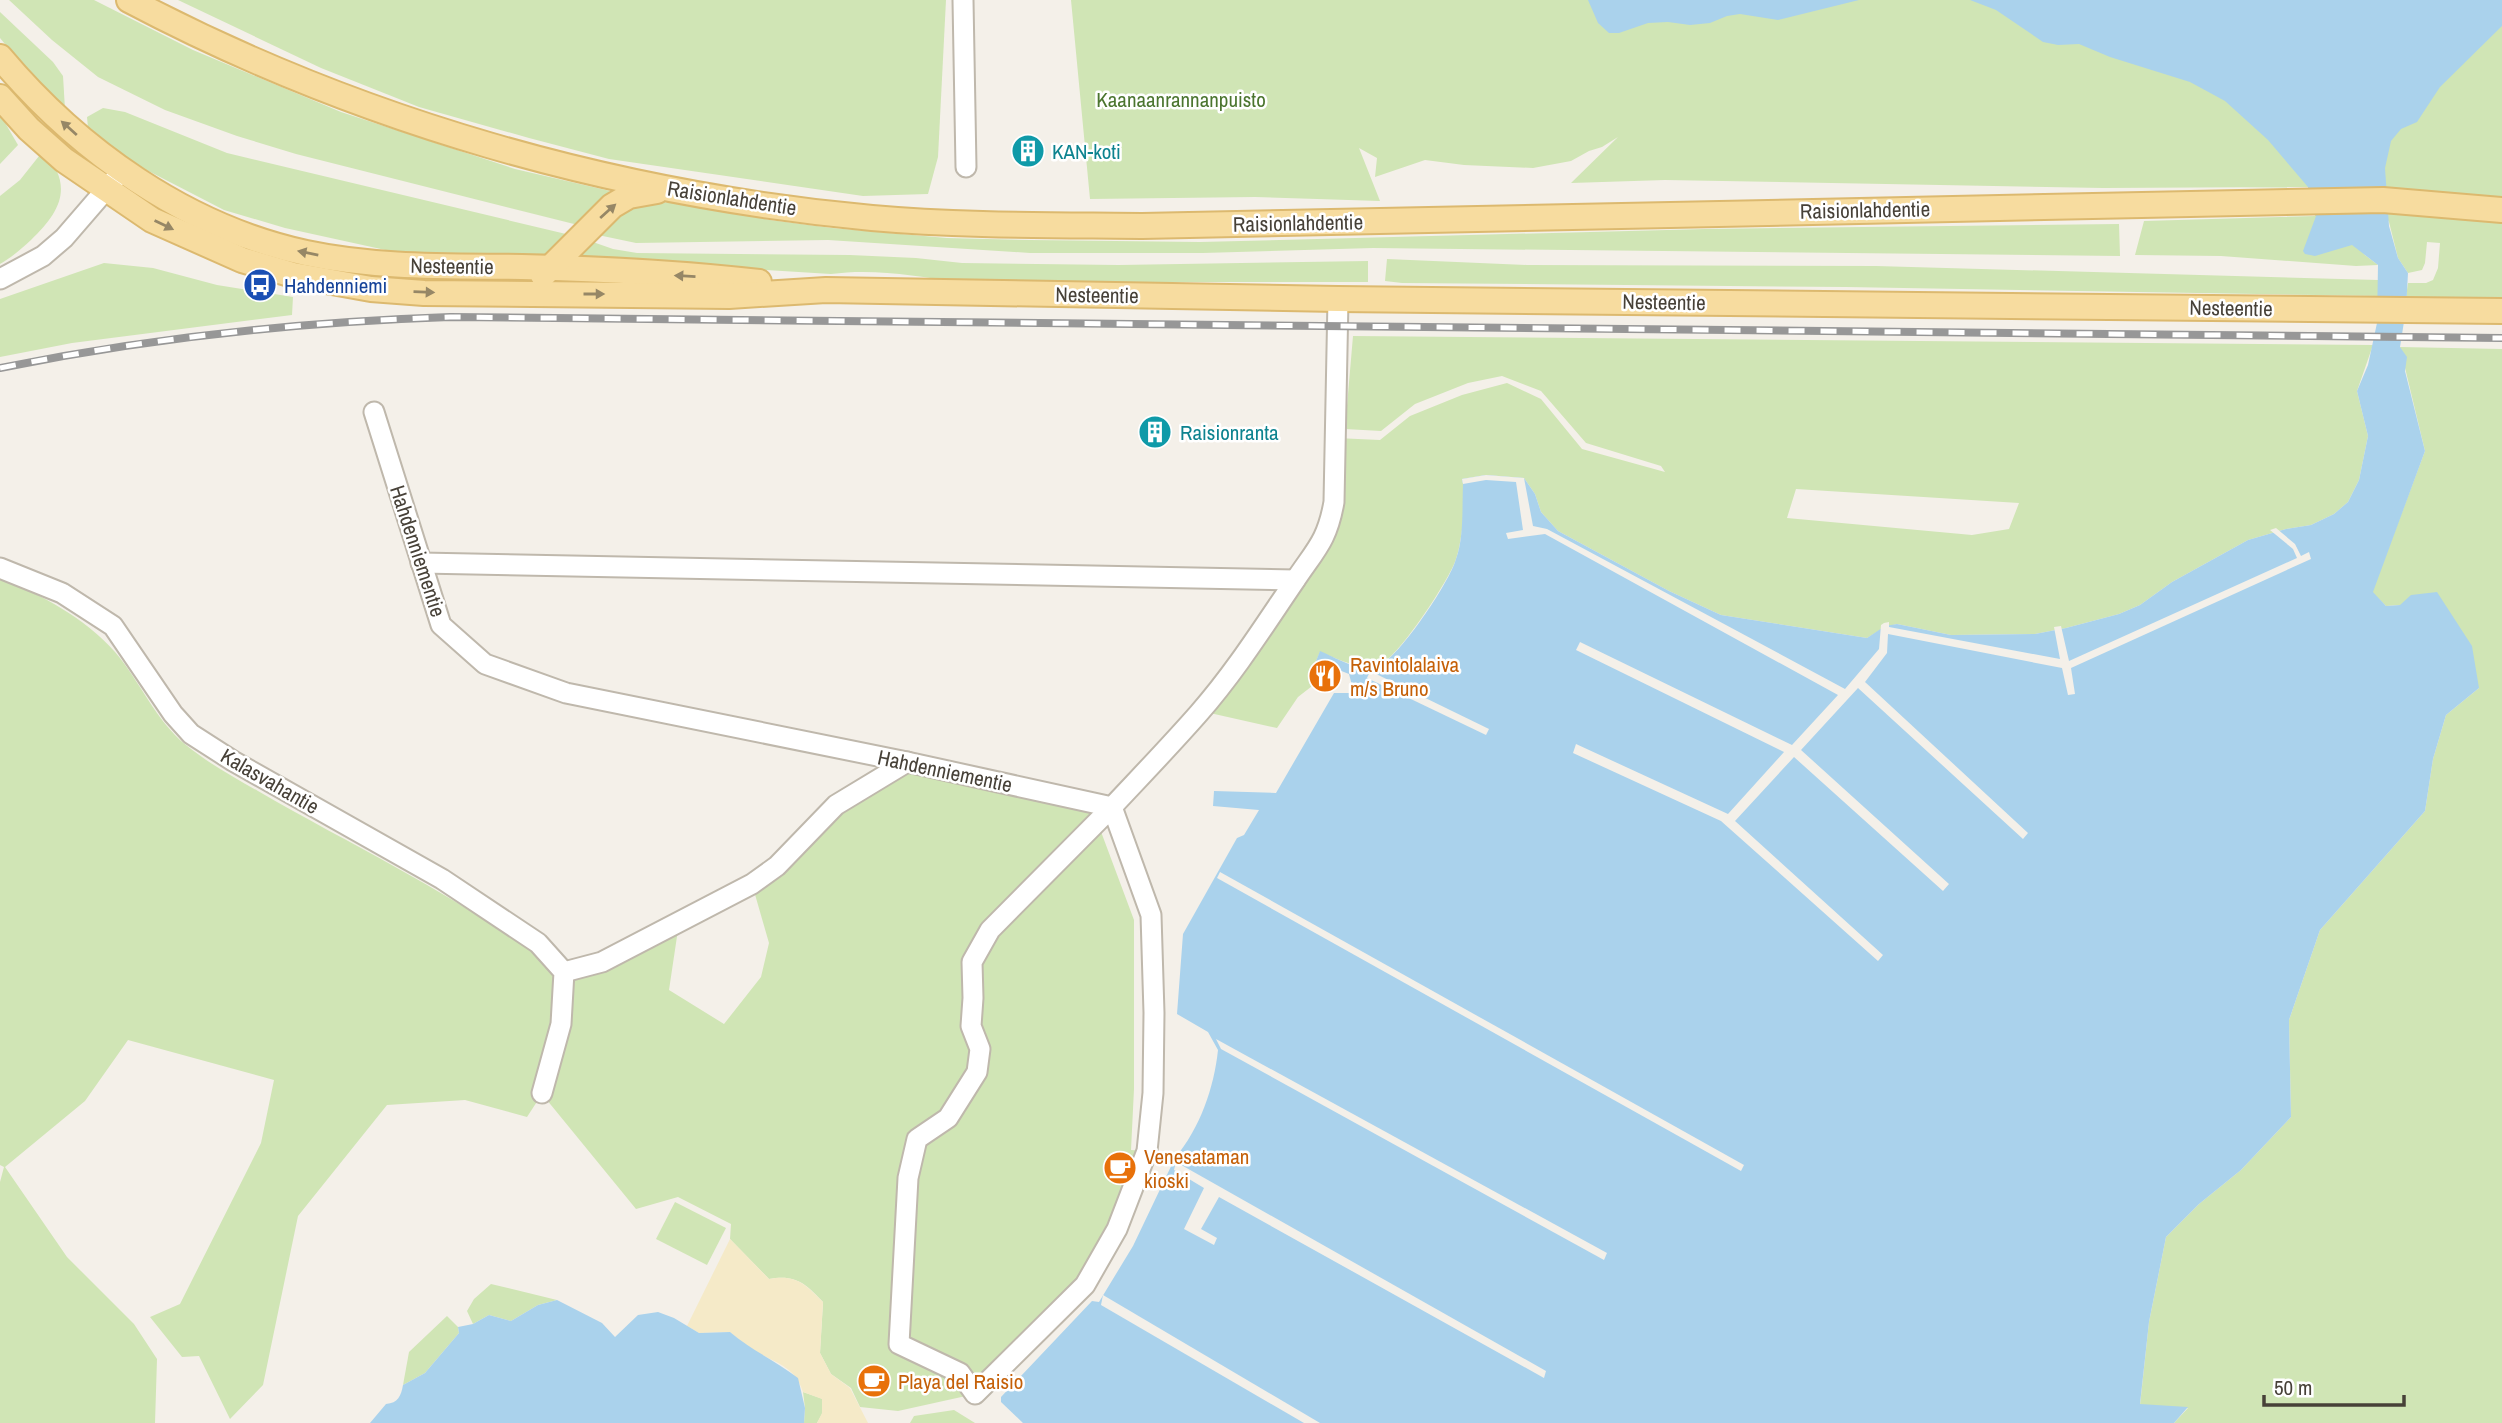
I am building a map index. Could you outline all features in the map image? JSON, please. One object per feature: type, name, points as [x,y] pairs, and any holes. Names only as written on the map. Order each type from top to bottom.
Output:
[{"type":"main road","name":"Raisionlahdentie","points":[[129,0],[291,75],[404,117],[505,149],[590,172],[675,190],[872,218],[994,224],[1142,226],[2383,200],[2490,209]]},
{"type":"main road","name":"Nesteentie","points":[[0,57],[43,105],[81,139],[123,170],[170,200],[230,229],[307,253],[376,263],[550,268],[729,279],[826,290]]},
{"type":"main road","name":"Nesteentie","points":[[0,97],[52,149],[106,190],[152,220],[242,260],[293,275],[371,289],[729,296],[826,290],[1338,299],[2502,311]]},
{"type":"main road","points":[[526,294],[612,206],[629,196],[675,190]]},
{"type":"street","points":[[963,0],[966,167]]},
{"type":"street","points":[[0,279],[43,256],[64,237],[123,170]]},
{"type":"street","points":[[1112,807],[1151,915],[1154,1066],[1147,1151],[1117,1229],[1085,1285],[975,1394],[960,1373],[899,1343],[908,1178],[917,1139],[948,1118],[977,1072],[980,1049],[971,1026],[972,962],[990,930],[1112,807],[1200,711],[1268,622],[1322,543],[1334,502],[1338,299]]},
{"type":"street","name":"Hahdenniementie","points":[[374,412],[441,625],[485,664],[566,693],[907,762],[1112,807]]},
{"type":"street","points":[[421,562],[1295,580]]},
{"type":"street","name":"Kalasvahantie","points":[[0,568],[62,593],[113,626],[173,714],[191,734],[233,761],[442,879],[538,943],[564,972]]},
{"type":"street","points":[[542,1093],[561,1024],[564,972],[602,962],[752,884],[777,866],[836,805],[907,762]]},
{"type":"green space","points":[[9,0],[94,0],[193,50],[341,112],[515,169],[610,191],[578,225],[296,154],[237,136],[165,110],[98,77],[52,40]]},
{"type":"green space","points":[[178,0],[946,0],[938,157],[928,194],[863,196],[609,159],[419,107],[321,68]]},
{"type":"green space","name":"Kaanaanrannanpuisto","points":[[1071,0],[2106,0],[2175,21],[2365,255],[2378,265],[2356,266],[2221,256],[2135,255],[2144,221],[2315,216],[2308,187],[2103,188],[1665,180],[1571,183],[1618,137],[1571,161],[1533,168],[1464,165],[1425,160],[1375,177],[1377,158],[1359,148],[1380,201],[1255,197],[1090,199]]},
{"type":"green space","points":[[2502,0],[2502,298],[2406,297],[2408,283],[2426,283],[2433,280],[2438,268],[2440,243],[2427,242],[2422,270],[2408,273],[2398,258],[2389,222],[2313,80]]},
{"type":"green space","points":[[0,12],[53,62],[63,76],[65,109],[28,72],[0,38]]},
{"type":"green space","points":[[103,108],[125,112],[227,153],[566,234],[544,259],[390,251],[285,228],[224,210],[131,162],[88,128],[87,117]]},
{"type":"green space","points":[[0,114],[18,145],[0,164]]},
{"type":"green space","points":[[43,151],[59,176],[60,198],[56,209],[31,240],[0,264],[0,196],[20,180]]},
{"type":"green space","points":[[676,202],[770,220],[832,228],[947,238],[1030,240],[1200,242],[1705,229],[2119,224],[2120,256],[1373,248],[1203,253],[1030,253],[828,240],[636,243],[598,235],[613,219],[632,209]]},
{"type":"green space","points":[[590,241],[637,253],[850,255],[962,263],[1119,265],[1368,261],[1368,282],[959,282],[879,272],[831,274],[639,262],[568,261]]},
{"type":"green space","points":[[1387,259],[1527,265],[1876,266],[2378,280],[2379,296],[1402,283],[1385,281]]},
{"type":"green space","points":[[104,263],[153,268],[217,285],[293,297],[292,315],[72,343],[0,357],[0,299]]},
{"type":"green space","points":[[1353,336],[2373,345],[2357,391],[2368,436],[2359,480],[2348,502],[2334,514],[2311,525],[2248,540],[2172,582],[2140,605],[2119,614],[2035,634],[1951,635],[1897,624],[1885,627],[1867,638],[1721,615],[1669,591],[1558,531],[1541,512],[1535,494],[1524,478],[1486,475],[1462,479],[1463,519],[1452,569],[1423,616],[1389,658],[1381,664],[1365,666],[1350,664],[1320,652],[1312,670],[1325,676],[1298,697],[1277,728],[1201,711],[1322,543],[1336,438],[1380,440],[1410,416],[1462,395],[1507,383],[1541,399],[1582,449],[1665,472],[1661,466],[1586,443],[1541,391],[1502,376],[1468,383],[1415,404],[1381,431],[1345,429]],"holes":[[[1796,489],[2019,503],[2009,529],[1972,535],[1787,518]]]},
{"type":"green space","points":[[2400,347],[2502,349],[2502,1423],[2174,1423],[2188,1408],[2140,1405],[2149,1322],[2166,1237],[2199,1204],[2241,1170],[2291,1117],[2289,1020],[2320,930],[2425,811],[2433,759],[2446,715],[2479,688],[2400,605],[2386,606],[2372,592],[2425,451]]},
{"type":"green space","points":[[0,578],[32,592],[90,628],[124,663],[165,724],[203,758],[440,893],[564,972],[679,923],[669,990],[724,1024],[761,977],[769,943],[752,884],[836,805],[907,762],[1112,807],[1097,821],[1134,920],[1134,1089],[1131,1150],[1147,1151],[1085,1285],[975,1394],[898,1411],[860,1407],[851,1388],[831,1374],[820,1353],[823,1302],[806,1285],[793,1279],[769,1279],[730,1239],[731,1224],[678,1197],[636,1209],[542,1094],[527,1117],[465,1100],[387,1105],[298,1216],[263,1385],[230,1419],[199,1356],[182,1357],[150,1317],[180,1304],[261,1143],[274,1080],[128,1040],[85,1101],[5,1167],[67,1257],[134,1324],[157,1359],[155,1423],[0,1423],[0,1182],[4,1167],[0,1165]]},
{"type":"green space","points":[[675,1202],[726,1228],[707,1265],[656,1239]]},
{"type":"green space","points":[[491,1284],[557,1300],[538,1305],[511,1321],[489,1315],[473,1324],[467,1311],[474,1299]]},
{"type":"green space","points":[[447,1316],[458,1327],[459,1333],[425,1373],[403,1385],[409,1352]]},
{"type":"green space","points":[[803,1392],[823,1399],[822,1414],[817,1423],[804,1423]]},
{"type":"green space","points":[[954,1410],[975,1423],[910,1423],[914,1416]]},
{"type":"sand","points":[[730,1239],[769,1279],[793,1279],[811,1290],[823,1302],[820,1353],[831,1374],[850,1388],[868,1423],[817,1423],[822,1413],[822,1399],[803,1392],[799,1382],[787,1369],[748,1347],[730,1332],[699,1333],[687,1326]]},
{"type":"water","points":[[1588,0],[1859,0],[1778,20],[1740,14],[1710,23],[1648,23],[1619,33],[1609,33],[1598,23]]},
{"type":"water","points":[[1970,0],[2502,0],[2502,26],[2440,87],[2417,122],[2401,129],[2391,141],[2385,168],[2389,226],[2398,258],[2408,273],[2400,347],[2407,357],[2405,371],[2425,451],[2373,592],[2386,606],[2400,605],[2411,595],[2437,592],[2472,646],[2479,688],[2446,715],[2433,759],[2425,811],[2320,930],[2289,1020],[2291,1117],[2241,1170],[2199,1204],[2166,1237],[2149,1322],[2140,1404],[2188,1407],[2174,1423],[1023,1423],[1001,1402],[1001,1397],[1092,1301],[1099,1302],[1133,1246],[1175,1158],[1199,1121],[1209,1093],[1218,1050],[1208,1032],[1177,1014],[1183,934],[1237,838],[1244,835],[1259,810],[1213,806],[1214,791],[1276,793],[1334,693],[1354,693],[1349,674],[1316,661],[1320,651],[1348,664],[1365,667],[1386,661],[1404,643],[1436,598],[1456,559],[1461,532],[1462,479],[1486,475],[1524,478],[1535,494],[1541,512],[1558,531],[1669,591],[1721,615],[1867,638],[1885,626],[1897,624],[1951,635],[2035,634],[2119,614],[2140,605],[2172,582],[2248,540],[2311,525],[2334,514],[2348,502],[2359,480],[2368,436],[2357,391],[2368,365],[2377,323],[2378,265],[2352,245],[2315,256],[2305,254],[2303,251],[2316,216],[2308,187],[2268,140],[2225,101],[2190,82],[2110,57],[2079,44],[2058,45],[2043,42],[1996,10]]},
{"type":"water","points":[[557,1300],[602,1323],[615,1337],[638,1315],[658,1312],[699,1333],[730,1332],[798,1378],[805,1408],[804,1423],[370,1423],[386,1404],[398,1398],[403,1385],[425,1373],[459,1333],[458,1327],[473,1324],[489,1315],[511,1321],[538,1305]]},
{"type":"pier","points":[[1486,475],[1524,478],[1533,526],[1547,529],[1845,689],[1879,649],[1881,625],[1884,623],[1889,622],[1889,627],[2060,659],[2054,627],[2061,626],[2069,661],[2297,558],[2293,549],[2270,530],[2276,528],[2295,544],[2301,556],[2309,552],[2311,559],[2071,668],[2075,694],[2068,695],[2062,668],[1888,634],[1887,653],[1865,682],[2028,833],[2023,839],[1858,688],[1801,750],[1949,884],[1943,891],[1794,757],[1735,821],[1883,955],[1878,961],[1721,821],[1573,753],[1576,744],[1728,814],[1784,752],[1576,650],[1580,642],[1792,745],[1838,695],[1545,534],[1508,539],[1506,533],[1523,530],[1516,482],[1486,480],[1463,484],[1462,479]]},
{"type":"pier","points":[[1370,671],[1489,729],[1486,735],[1367,678]]},
{"type":"pier","points":[[1220,872],[1744,1165],[1741,1171],[1217,878]]},
{"type":"pier","points":[[1216,1039],[1607,1253],[1604,1260],[1221,1049]]},
{"type":"pier","points":[[1176,1162],[1546,1371],[1544,1378],[1219,1197],[1201,1229],[1217,1238],[1214,1245],[1184,1229],[1204,1188],[1174,1170]]},
{"type":"pier","points":[[1103,1295],[1320,1423],[1304,1423],[1101,1305]]},
{"type":"railway","points":[[0,368],[112,348],[224,333],[450,317],[2502,338]]},
{"type":"place","name":"KAN-koti","points":[[1028,151]]},
{"type":"place","name":"Hahdenniemi","points":[[260,285]]},
{"type":"place","name":"Raisionranta","points":[[1155,432]]},
{"type":"place","name":"Ravintolalaiva m/s Bruno","points":[[1325,676]]},
{"type":"place","name":"Venesataman kioski","points":[[1120,1168]]},
{"type":"place","name":"Playa del Raisio","points":[[874,1381]]}]
